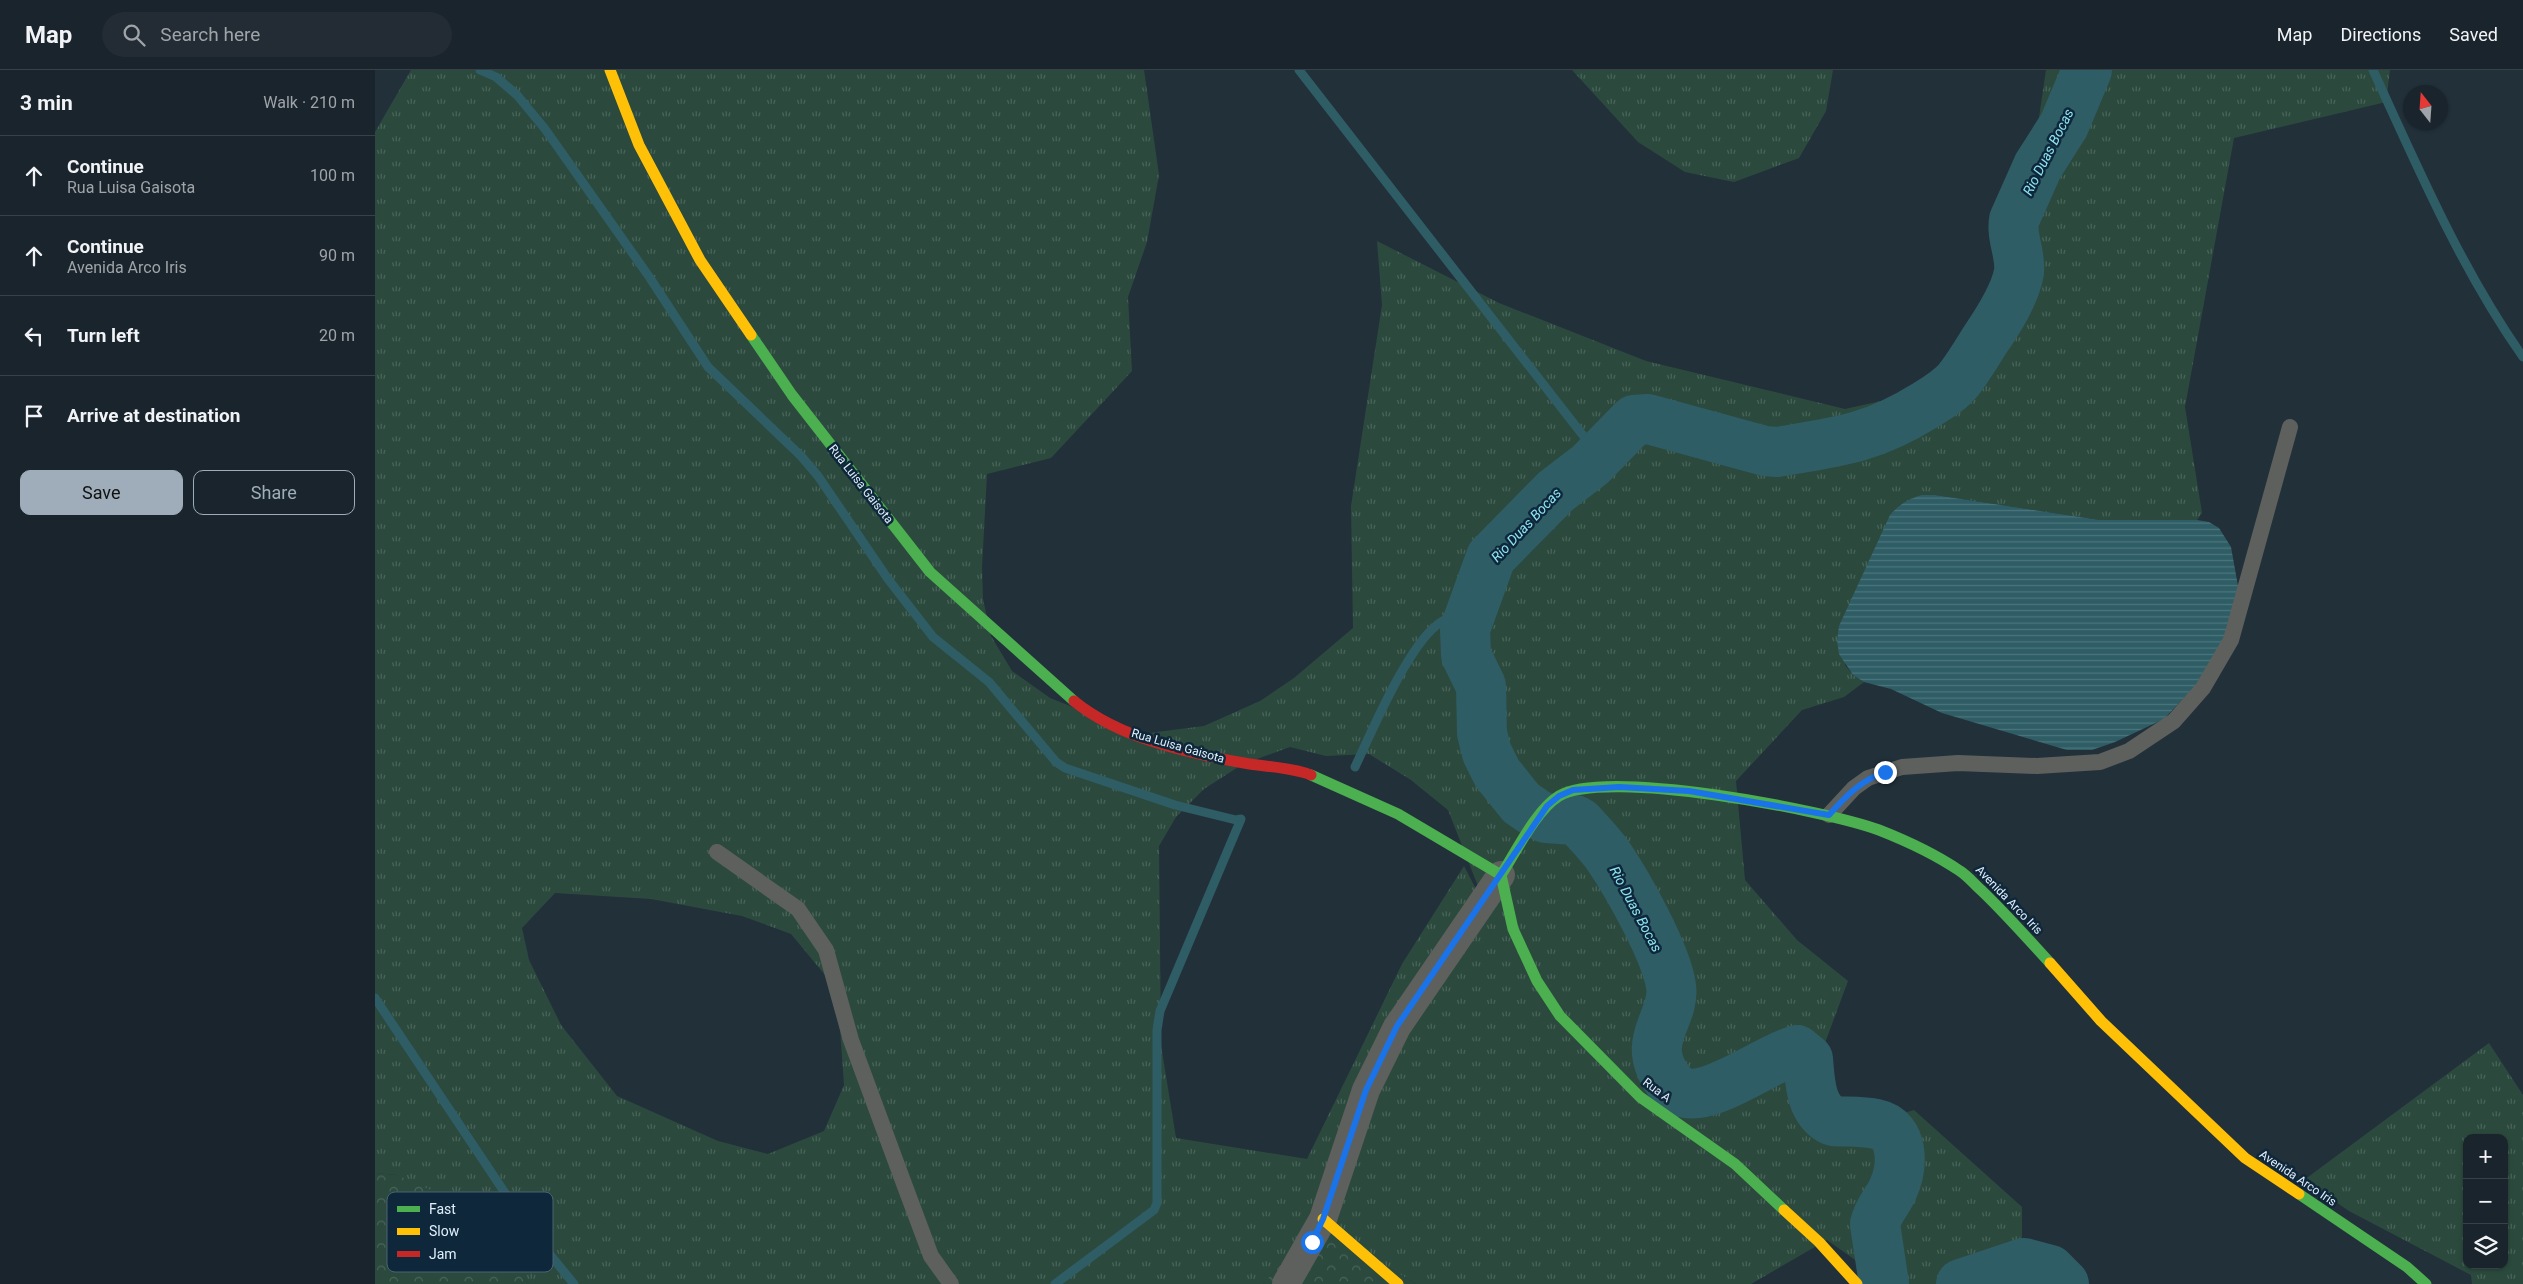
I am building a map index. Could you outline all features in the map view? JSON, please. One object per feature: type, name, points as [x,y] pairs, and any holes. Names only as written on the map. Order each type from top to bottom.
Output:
[{"type":"street","name":"Rua Luisa Gaisota","points":[[610,70],[639,145],[700,260],[792,395],[930,572],[1050,682],[1087,712],[1137,737],[1233,761],[1307,774],[1397,814],[1501,875]]},
{"type":"street","name":"Avenida Arco Iris","points":[[1501,875],[1527,832],[1547,806],[1559,796],[1573,790],[1619,787],[1689,791],[1829,815],[1878,830],[1921,848],[1962,872],[1999,907],[2101,1021],[2245,1158],[2407,1267],[2426,1284]]},
{"type":"street","points":[[1286,1284],[1323,1219],[1366,1090],[1397,1026],[1501,875]]},
{"type":"street","name":"Rua A","points":[[1501,875],[1513,929],[1537,981],[1560,1016],[1641,1097],[1735,1164],[1819,1242],[1857,1284]]},
{"type":"street","points":[[1323,1219],[1399,1284]]},
{"type":"lane","points":[[1829,815],[1855,788],[1869,778],[1902,767],[1958,763],[2037,766],[2100,762],[2129,751],[2174,721],[2203,688],[2231,640],[2290,427]]},
{"type":"lane","points":[[717,852],[798,909],[826,950],[851,1040],[931,1256],[951,1284]]},
{"type":"green space","points":[[411,70],[1144,70],[1159,175],[1147,242],[1128,297],[1132,371],[1051,458],[987,474],[982,567],[983,599],[991,636],[1012,671],[1050,698],[1141,734],[1204,726],[1260,701],[1294,678],[1353,628],[1351,506],[1382,305],[1377,241],[1499,303],[1646,361],[1845,409],[1962,383],[2023,226],[2046,70],[2390,70],[2386,102],[2234,138],[2185,407],[2202,513],[2197,520],[2100,520],[1935,495],[1845,665],[1853,675],[1864,682],[1844,697],[1802,710],[1736,781],[1745,880],[1797,940],[1848,981],[1809,1086],[1850,1129],[1914,1110],[2022,1207],[2022,1284],[1884,1284],[1875,1274],[1827,1240],[1751,1284],[1416,1284],[1317,1224],[1263,1284],[529,1284],[516,1272],[553,1272],[553,1192],[419,1192],[397,1175],[375,1173],[375,132]],"holes":[[[1290,747],[1326,756],[1369,754],[1411,780],[1448,810],[1489,914],[1464,866],[1402,964],[1307,1159],[1176,1138],[1161,1045],[1159,846],[1176,817],[1204,789],[1243,764]],[[555,893],[651,899],[742,916],[791,934],[825,975],[840,1028],[844,1085],[824,1131],[768,1154],[718,1141],[617,1096],[561,1025],[529,960],[522,928]]]},
{"type":"green space","points":[[1572,70],[1833,70],[1826,111],[1799,158],[1734,182],[1685,172],[1638,142]]},
{"type":"green space","points":[[2489,1043],[2523,1095],[2523,1284],[2472,1284],[2471,1275],[2349,1211],[2304,1180]]},
{"type":"green space","points":[[375,1173],[397,1175],[435,1192],[387,1192],[387,1272],[517,1272],[529,1284],[375,1284]]},
{"type":"green space","points":[[1317,1224],[1416,1284],[1263,1284]]},
{"type":"water","points":[[1922,495],[1935,495],[2100,520],[2197,520],[2209,522],[2219,528],[2231,547],[2238,586],[2237,614],[2200,681],[2164,719],[2115,742],[2092,750],[2067,750],[1942,713],[1891,689],[1864,682],[1853,675],[1839,654],[1837,641],[1839,626],[1890,515],[1905,502]]},
{"type":"waterway","points":[[480,70],[496,77],[517,95],[545,129],[650,278],[708,367],[801,456],[818,476],[888,579],[933,637],[989,682],[1056,762],[1065,768],[1175,805],[1236,820],[1241,819],[1160,1011],[1157,1030],[1157,1203],[1154,1210],[1055,1284]]},
{"type":"waterway","points":[[1299,70],[1599,456]]},
{"type":"waterway","name":"Rio Duas Bocas","points":[[1884,1284],[1875,1224],[1878,1214],[1889,1198],[1899,1170],[1900,1160],[1897,1141],[1885,1128],[1876,1124],[1833,1121],[1825,1116],[1820,1110],[1813,1094],[1808,1059],[1797,1050],[1711,1090],[1686,1093],[1678,1090],[1668,1080],[1660,1066],[1657,1053],[1660,1030],[1669,1009],[1671,986],[1668,972],[1654,937],[1635,900],[1604,850],[1580,823],[1575,820],[1546,818],[1537,814],[1521,803],[1497,773],[1487,753],[1482,733],[1481,686],[1466,655],[1465,629],[1491,557],[1556,491],[1590,465],[1634,420],[1648,419],[1765,451],[1777,452],[1853,438],[1887,426],[1939,397],[1952,386],[1967,369],[1995,325],[2014,290],[2019,272],[2019,259],[2013,226],[2014,220],[2038,166],[2064,125],[2087,70]]},
{"type":"waterway","points":[[2373,70],[2424,181],[2460,253],[2480,289],[2523,357]]},
{"type":"waterway","points":[[1355,767],[1391,691],[1414,652],[1426,636],[1445,620],[1472,612]]},
{"type":"waterway","points":[[375,998],[504,1192]]},
{"type":"waterway","points":[[553,1258],[574,1284]]},
{"type":"waterway","name":"Rio Duas Bocas","points":[[1961,1284],[2024,1263],[2050,1270],[2064,1284]]},
{"type":"traffic: fast","points":[[751,335],[792,395],[930,572],[1074,701]]},
{"type":"traffic: fast","points":[[1311,775],[1398,814],[1501,875]]},
{"type":"traffic: fast","points":[[1501,875],[1542,811],[1559,796],[1584,789],[1621,787],[1666,789],[1766,803],[1813,812],[1879,830],[1941,859],[1966,875],[2050,963]]},
{"type":"traffic: fast","points":[[1501,875],[1513,929],[1537,981],[1560,1016],[1640,1097],[1735,1164],[1784,1210]]},
{"type":"traffic: fast","points":[[2299,1194],[2407,1267],[2426,1284]]},
{"type":"traffic: slow","points":[[610,70],[639,145],[700,260],[751,335]]},
{"type":"traffic: slow","points":[[2050,963],[2101,1021],[2245,1158],[2299,1194]]},
{"type":"traffic: slow","points":[[1784,1210],[1819,1242],[1857,1284]]},
{"type":"traffic: slow","points":[[1323,1219],[1398,1284]]},
{"type":"traffic: jam","points":[[1074,701],[1112,725],[1177,749],[1244,763],[1295,770],[1311,775]]},
{"type":"route","points":[[1312,1242],[1323,1219],[1366,1090],[1397,1026],[1501,875],[1527,832],[1547,806],[1559,796],[1573,790],[1594,787],[1689,791],[1829,815],[1855,788],[1869,778],[1885,772]]}]
